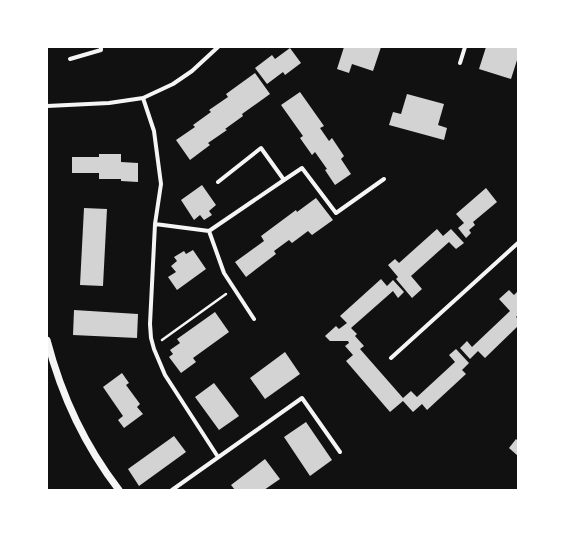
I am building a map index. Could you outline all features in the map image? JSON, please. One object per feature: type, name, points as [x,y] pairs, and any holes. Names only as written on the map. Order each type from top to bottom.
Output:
[{"type":"street","points":[[70,60],[101,50],[101,47]]},
{"type":"street","points":[[47,106],[109,103],[143,98],[173,84],[192,71],[218,47]]},
{"type":"street","points":[[460,64],[465,47]]},
{"type":"street","points":[[143,98],[154,131],[161,184],[155,224],[150,324],[151,338],[165,375],[218,457]]},
{"type":"street","points":[[218,182],[261,148],[284,180]]},
{"type":"street","points":[[155,224],[209,231],[302,168],[336,213],[384,179]]},
{"type":"street","points":[[209,231],[224,273],[254,319]]},
{"type":"street","points":[[391,358],[518,243]]},
{"type":"street","points":[[47,340],[66,398],[83,435],[106,474],[119,490]]},
{"type":"street","points":[[172,490],[302,398],[340,452]]},
{"type":"path","points":[[153,346],[234,288]]},
{"type":"building","points":[[344,47],[381,47],[373,71],[352,64],[349,73],[337,69]]},
{"type":"building","points":[[486,47],[518,47],[518,57],[511,79],[479,69]]},
{"type":"building","points":[[290,48],[301,63],[285,75],[283,72],[267,84],[255,68],[272,55],[275,59]]},
{"type":"building","points":[[255,73],[270,94],[242,114],[243,116],[225,129],[227,130],[208,143],[210,145],[190,160],[176,140],[195,127],[193,125],[211,112],[209,110],[228,97],[226,94]]},
{"type":"building","points":[[300,92],[324,126],[320,128],[329,141],[332,138],[344,156],[341,159],[351,174],[335,185],[325,170],[327,169],[315,152],[312,155],[300,138],[303,136],[281,105]]},
{"type":"building","points":[[407,94],[444,104],[438,125],[447,128],[444,140],[389,125],[393,112],[401,114]]},
{"type":"building","points":[[99,154],[121,154],[121,162],[138,163],[138,182],[121,181],[121,179],[99,179],[99,173],[72,173],[72,157],[99,157]]},
{"type":"building","points":[[202,185],[216,205],[209,211],[212,215],[204,220],[200,215],[194,220],[181,200]]},
{"type":"building","points":[[486,188],[497,202],[473,222],[475,225],[469,230],[471,233],[466,238],[458,228],[464,223],[456,214]]},
{"type":"building","points":[[316,198],[333,220],[312,235],[308,231],[292,243],[289,240],[274,251],[276,254],[246,277],[235,262],[264,241],[261,236],[296,210],[297,212]]},
{"type":"building","points":[[84,208],[107,209],[103,286],[80,285]]},
{"type":"building","points":[[437,229],[443,236],[451,229],[464,243],[456,249],[449,242],[411,276],[422,289],[412,298],[396,279],[398,277],[388,265],[395,259],[399,263]]},
{"type":"building","points":[[193,250],[206,269],[177,290],[168,277],[176,272],[171,266],[177,261],[174,257],[184,251],[186,254]]},
{"type":"building","points":[[381,279],[387,286],[393,280],[404,292],[398,298],[393,291],[351,328],[357,334],[355,336],[364,346],[360,349],[403,398],[411,391],[417,397],[455,362],[449,355],[456,349],[469,363],[462,370],[466,374],[427,410],[422,404],[413,412],[403,401],[390,412],[346,361],[353,355],[345,346],[349,343],[348,341],[330,341],[325,336],[336,326],[339,329],[347,323],[340,316]]},
{"type":"building","points":[[509,290],[514,295],[518,291],[518,315],[516,317],[518,319],[518,326],[485,358],[478,351],[470,359],[460,348],[467,341],[472,347],[510,311],[499,299]]},
{"type":"building","points":[[74,310],[138,314],[137,338],[73,335]]},
{"type":"building","points":[[215,312],[229,332],[193,358],[196,362],[181,373],[169,357],[173,354],[170,350],[180,343],[177,339]]},
{"type":"building","points":[[285,352],[300,374],[265,399],[250,378]]},
{"type":"building","points":[[122,373],[129,383],[126,385],[140,404],[137,407],[143,414],[124,428],[118,420],[123,416],[103,387]]},
{"type":"building","points":[[214,383],[239,416],[219,430],[195,397]]},
{"type":"building","points":[[306,422],[332,460],[310,476],[284,437]]},
{"type":"building","points":[[174,436],[186,452],[139,486],[128,469]]},
{"type":"building","points":[[516,439],[518,441],[518,456],[509,448]]},
{"type":"building","points":[[265,459],[280,479],[264,490],[235,490],[231,485]]}]
